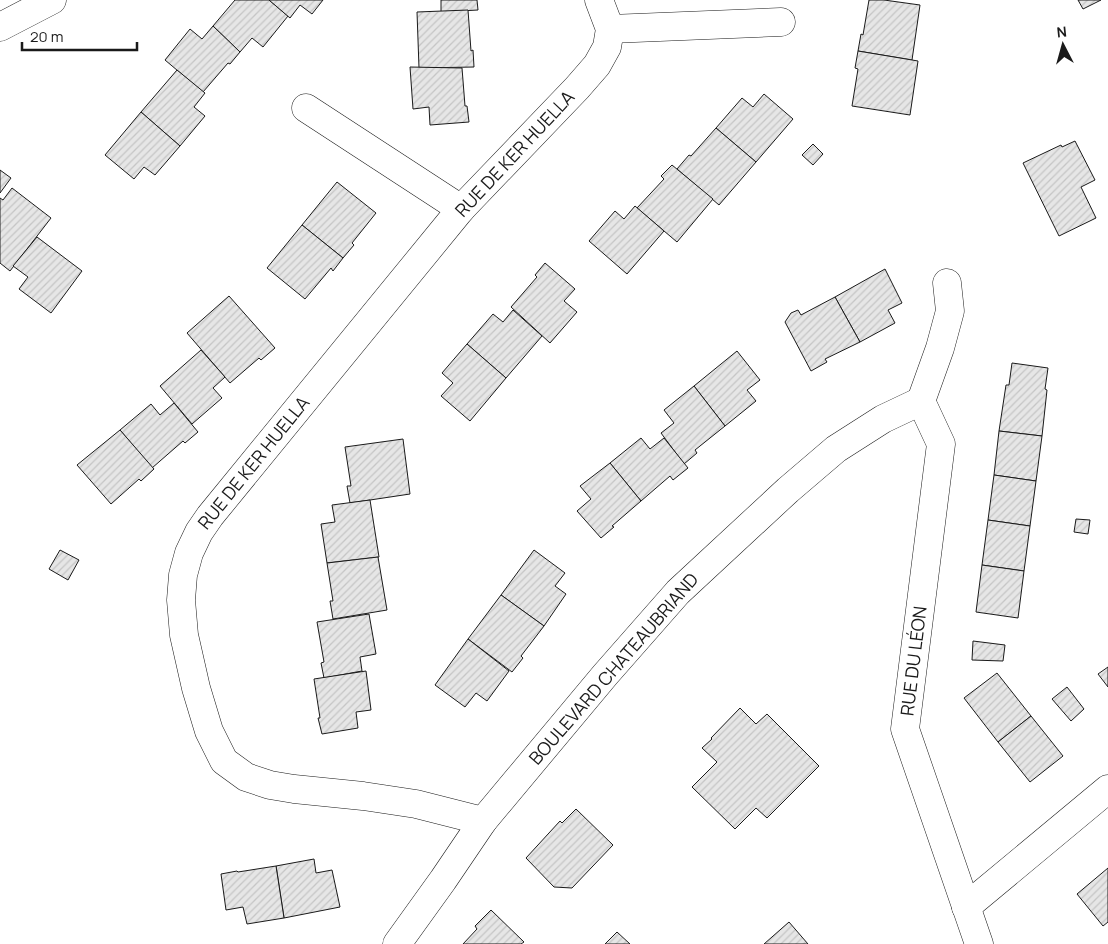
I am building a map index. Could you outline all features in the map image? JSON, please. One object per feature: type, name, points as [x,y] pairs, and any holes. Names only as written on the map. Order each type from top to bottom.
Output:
[{"type":"street","points":[[0,27],[52,0]]},
{"type":"street","points":[[599,0],[610,29],[781,22]]},
{"type":"street","name":"RUE DE KER HUELLA","points":[[483,821],[416,804],[270,785],[246,777],[224,761],[209,731],[196,688],[184,635],[181,600],[183,575],[189,553],[199,532],[216,509],[461,209],[571,95],[597,65],[607,47],[610,29]]},
{"type":"street","points":[[306,108],[461,209]]},
{"type":"street","points":[[921,401],[940,348],[950,311],[947,283]]},
{"type":"street","name":"BOULEVARD CHATEAUBRIAND","points":[[397,944],[483,821],[605,675],[678,592],[788,490],[836,449],[883,419],[921,401]]},
{"type":"street","name":"RUE DU LÉON","points":[[921,401],[941,444],[905,729],[979,944]]},
{"type":"street","points":[[966,907],[1108,789]]},
{"type":"building","points":[[235,0],[269,0],[288,16],[263,47],[252,38],[240,52],[213,26]]},
{"type":"building","points":[[269,0],[323,0],[312,14],[300,5],[290,18]]},
{"type":"building","points":[[441,0],[477,0],[478,10],[441,12]]},
{"type":"building","points":[[869,0],[920,5],[912,60],[858,51],[861,34],[863,35]]},
{"type":"building","points":[[1078,0],[1101,0],[1083,9]]},
{"type":"building","points":[[468,10],[474,67],[419,68],[417,12]]},
{"type":"building","points":[[213,26],[240,52],[203,92],[165,60],[190,29],[202,39]]},
{"type":"building","points":[[858,51],[918,61],[910,115],[852,106],[858,69],[855,68]]},
{"type":"building","points":[[410,67],[462,68],[465,106],[467,106],[469,122],[430,125],[429,107],[413,109]]},
{"type":"building","points":[[177,70],[205,93],[194,107],[205,116],[180,146],[141,112]]},
{"type":"building","points":[[764,94],[793,119],[756,162],[716,128],[742,98],[753,107]]},
{"type":"building","points":[[141,112],[180,146],[155,175],[144,167],[134,179],[105,155]]},
{"type":"building","points":[[716,128],[756,162],[719,205],[677,169]]},
{"type":"building","points":[[1075,141],[1095,180],[1081,187],[1096,218],[1059,236],[1023,163],[1061,145],[1062,147]]},
{"type":"building","points":[[813,144],[823,154],[813,165],[802,155]]},
{"type":"building","points":[[672,165],[713,199],[677,242],[637,208],[664,179],[661,176]]},
{"type":"building","points":[[0,170],[11,178],[0,193]]},
{"type":"building","points":[[337,182],[376,213],[352,243],[354,245],[343,258],[302,225]]},
{"type":"building","points":[[12,188],[51,218],[10,271],[0,263],[0,198],[3,200]]},
{"type":"building","points":[[635,206],[664,231],[627,274],[589,241],[615,211],[624,219]]},
{"type":"building","points":[[302,225],[343,258],[333,271],[331,268],[305,299],[267,268]]},
{"type":"building","points":[[37,237],[82,271],[51,313],[19,289],[28,277],[13,266]]},
{"type":"building","points":[[545,263],[575,289],[564,301],[577,312],[550,343],[511,307],[537,277],[535,275]]},
{"type":"building","points":[[885,269],[902,303],[888,310],[895,323],[860,342],[835,297]]},
{"type":"building","points":[[229,296],[275,348],[261,360],[259,358],[230,383],[187,333]]},
{"type":"building","points":[[835,297],[860,342],[825,359],[827,362],[811,371],[785,322],[791,313],[798,310],[801,315]]},
{"type":"building","points":[[513,310],[542,336],[506,378],[467,344],[493,314],[503,322]]},
{"type":"building","points":[[467,344],[506,378],[470,421],[441,396],[453,383],[442,373]]},
{"type":"building","points":[[201,350],[225,377],[213,388],[222,398],[192,424],[160,386]]},
{"type":"building","points":[[737,351],[760,380],[747,390],[756,401],[725,426],[694,386]]},
{"type":"building","points":[[1012,363],[1048,368],[1042,436],[999,431],[1006,385],[1009,385]]},
{"type":"building","points":[[694,386],[725,426],[695,450],[697,453],[684,464],[661,433],[674,423],[664,410]]},
{"type":"building","points":[[174,403],[198,432],[185,443],[183,441],[152,468],[120,430],[151,404],[160,415]]},
{"type":"building","points":[[120,430],[154,469],[141,481],[139,479],[111,504],[77,465]]},
{"type":"building","points":[[999,431],[1042,436],[1036,481],[994,475]]},
{"type":"building","points":[[641,438],[650,449],[664,438],[688,468],[673,480],[670,476],[641,501],[610,463]]},
{"type":"building","points":[[403,439],[410,494],[350,503],[347,486],[351,486],[345,447]]},
{"type":"building","points":[[610,463],[641,501],[601,538],[577,511],[591,499],[580,486]]},
{"type":"building","points":[[994,475],[1036,481],[1030,526],[988,520]]},
{"type":"building","points":[[370,500],[379,557],[327,563],[321,524],[335,522],[332,505]]},
{"type":"building","points":[[1076,519],[1090,520],[1088,534],[1074,532]]},
{"type":"building","points":[[988,520],[1030,526],[1024,571],[982,565]]},
{"type":"building","points":[[60,550],[79,560],[68,580],[49,569]]},
{"type":"building","points":[[534,550],[565,573],[555,586],[566,594],[544,626],[501,595]]},
{"type":"building","points":[[378,557],[387,610],[333,619],[330,601],[333,601],[327,563]]},
{"type":"building","points":[[982,565],[1024,571],[1018,618],[976,612]]},
{"type":"building","points":[[501,595],[544,626],[521,656],[523,658],[512,672],[468,639]]},
{"type":"building","points":[[369,614],[376,654],[360,657],[362,671],[324,678],[321,663],[324,662],[317,622]]},
{"type":"building","points":[[468,639],[509,671],[487,701],[476,693],[465,707],[435,685]]},
{"type":"building","points":[[973,641],[1005,645],[1003,661],[972,660]]},
{"type":"building","points":[[1108,667],[1108,687],[1098,674]]},
{"type":"building","points":[[366,671],[371,710],[356,712],[358,728],[322,734],[318,718],[320,718],[314,679]]},
{"type":"building","points":[[997,673],[1031,716],[998,742],[964,698]]},
{"type":"building","points":[[1067,687],[1084,709],[1071,721],[1052,699]]},
{"type":"building","points":[[740,708],[756,724],[767,714],[819,766],[767,818],[756,808],[735,829],[692,787],[717,762],[702,748]]},
{"type":"building","points":[[1031,716],[1063,756],[1030,782],[998,742]]},
{"type":"building","points":[[576,809],[613,845],[572,888],[554,887],[526,858],[560,821],[562,823]]},
{"type":"building","points":[[314,859],[316,873],[332,870],[340,907],[284,918],[276,866]]},
{"type":"building","points":[[276,866],[284,918],[247,924],[243,907],[226,910],[221,874]]},
{"type":"building","points":[[1108,868],[1108,922],[1103,926],[1077,894]]},
{"type":"building","points":[[491,910],[524,942],[521,944],[463,944],[477,929],[475,926]]},
{"type":"building","points":[[789,922],[808,944],[764,944]]},
{"type":"building","points":[[617,932],[630,944],[605,944]]}]
